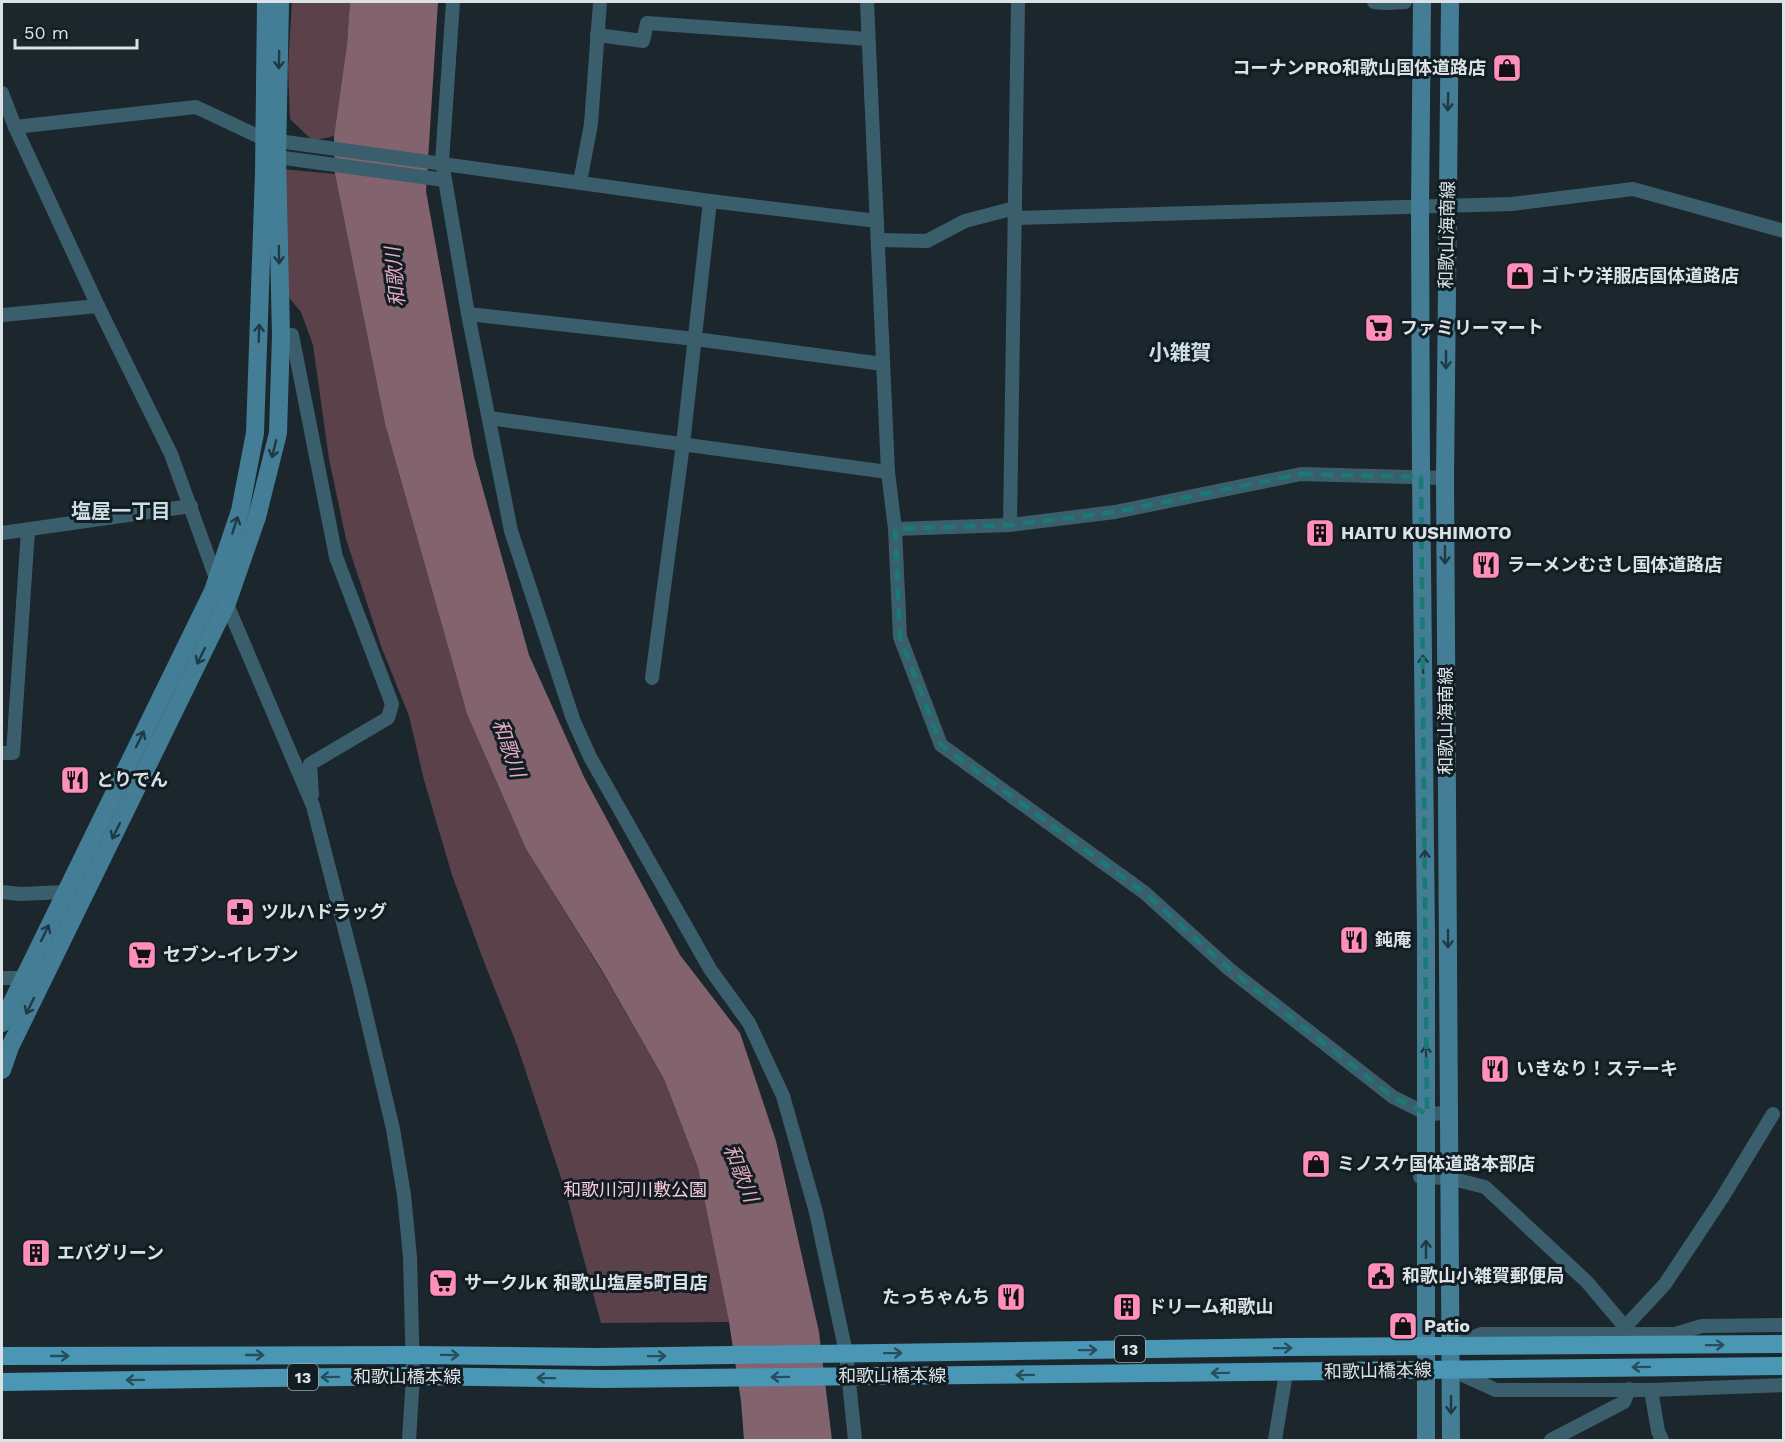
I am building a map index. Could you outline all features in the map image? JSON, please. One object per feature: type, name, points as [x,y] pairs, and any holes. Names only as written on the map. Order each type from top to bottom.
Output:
[{"type":"main road","points":[[2,1023],[217,581],[240,511],[255,432],[280,148],[266,2]]},
{"type":"main road","points":[[2,1070],[10,1047],[227,603],[257,517],[278,433],[281,335],[280,2]]},
{"type":"main road","name":"和歌山海南線","points":[[1422,2],[1420,208],[1426,912],[1426,1114],[1423,1177],[1426,1440]]},
{"type":"main road","name":"和歌山海南線","points":[[1450,2],[1445,478],[1451,1440]]},
{"type":"main road","name":"和歌山橋本線","points":[[2,1356],[598,1357],[1425,1346],[1784,1344]]},
{"type":"main road","name":"和歌山橋本線","points":[[2,1382],[413,1376],[604,1379],[843,1377],[1784,1366]]},
{"type":"street","points":[[453,2],[436,162],[444,180],[511,531],[573,719],[590,757],[710,969],[750,1023],[783,1096],[816,1212],[855,1440]]},
{"type":"street","points":[[580,182],[591,124],[600,2]]},
{"type":"street","points":[[867,2],[888,472],[895,529],[900,637],[941,745],[1145,893],[1229,969],[1393,1097],[1426,1114],[1448,1113]]},
{"type":"street","points":[[1010,525],[1018,2]]},
{"type":"street","points":[[1374,2],[1405,2]]},
{"type":"street","points":[[597,35],[643,41],[647,23],[868,39]]},
{"type":"street","points":[[2,93],[15,127],[98,306],[171,454],[217,581],[313,806],[393,1129],[404,1195],[410,1257],[413,1376],[409,1440]]},
{"type":"street","points":[[15,127],[196,107],[280,148],[444,180]]},
{"type":"street","points":[[280,148],[436,162],[710,201],[877,221]]},
{"type":"street","points":[[878,240],[927,241],[965,221],[1015,213],[1447,207],[1512,204],[1633,189],[1784,231]]},
{"type":"street","points":[[652,678],[683,444],[710,201]]},
{"type":"street","points":[[2,315],[98,306]]},
{"type":"street","points":[[468,315],[695,339],[884,364]]},
{"type":"street","points":[[281,335],[292,335],[336,557],[392,704],[388,718],[310,764],[313,806]]},
{"type":"street","points":[[489,418],[888,472]]},
{"type":"street","points":[[895,529],[1010,525],[1115,512],[1301,474],[1445,478]]},
{"type":"street","points":[[2,533],[191,506]]},
{"type":"street","points":[[2,753],[14,753],[27,530]]},
{"type":"street","points":[[2,892],[20,894],[65,892]]},
{"type":"street","points":[[2,978],[23,978]]},
{"type":"street","points":[[1626,1330],[1665,1284],[1722,1198],[1773,1114]]},
{"type":"street","points":[[1423,1177],[1449,1178],[1485,1187],[1587,1282],[1626,1330]]},
{"type":"street","points":[[1450,1346],[1481,1334],[1626,1330],[1675,1334],[1702,1326],[1784,1324]]},
{"type":"street","points":[[1451,1369],[1496,1390],[1651,1390],[1784,1385]]},
{"type":"street","points":[[1275,1440],[1286,1372]]},
{"type":"street","points":[[1551,1440],[1624,1402],[1629,1389]]},
{"type":"street","points":[[1651,1390],[1658,1431],[1662,1440]]},
{"type":"highlighted area","points":[[1301,474],[1421,477],[1427,1114],[1393,1097],[1229,969],[1145,893],[941,745],[900,637],[895,529],[1010,525],[1115,512]]},
{"type":"green space","points":[[292,2],[350,2],[347,44],[334,136],[313,141],[290,119],[288,68]]},
{"type":"green space","name":"和歌川河川敷公園","points":[[283,169],[335,174],[385,424],[467,714],[526,849],[601,970],[664,1079],[698,1168],[729,1322],[601,1323],[566,1193],[517,1045],[452,875],[424,780],[409,716],[381,646],[346,539],[329,459],[313,345],[301,312],[285,293]]},
{"type":"water","name":"和歌川","points":[[350,2],[438,2],[426,191],[474,457],[529,655],[584,777],[680,955],[740,1033],[776,1141],[819,1332],[832,1440],[744,1440],[741,1401],[729,1322],[698,1168],[664,1079],[601,969],[526,849],[467,714],[385,424],[335,174],[334,136],[347,44]]},
{"type":"place","name":"コーナンPRO和歌山国体道路店","points":[[1507,68]]},
{"type":"place","name":"ゴトウ洋服店国体道路店","points":[[1520,276]]},
{"type":"place","name":"ファミリーマート","points":[[1379,328]]},
{"type":"place","name":"HAITU KUSHIMOTO","points":[[1320,533]]},
{"type":"place","name":"ラーメンむさし国体道路店","points":[[1486,565]]},
{"type":"place","name":"とりでん","points":[[75,780]]},
{"type":"place","name":"ツルハドラッグ","points":[[240,912]]},
{"type":"place","name":"鈍庵","points":[[1354,940]]},
{"type":"place","name":"セブン-イレブン","points":[[142,955]]},
{"type":"place","name":"いきなり！ステーキ","points":[[1495,1069]]},
{"type":"place","name":"ミノスケ国体道路本部店","points":[[1316,1164]]},
{"type":"place","name":"エバグリーン","points":[[36,1253]]},
{"type":"place","name":"和歌山小雑賀郵便局","points":[[1381,1276]]},
{"type":"place","name":"サークルK 和歌山塩屋5町目店","points":[[443,1283]]},
{"type":"place","name":"たっちゃんち","points":[[1011,1297]]},
{"type":"place","name":"ドリーム和歌山","points":[[1127,1307]]},
{"type":"place","name":"Patio","points":[[1403,1326]]},
{"type":"district","name":"小雑賀","points":[[1180,353]]},
{"type":"district","name":"塩屋一丁目","points":[[121,511]]}]
